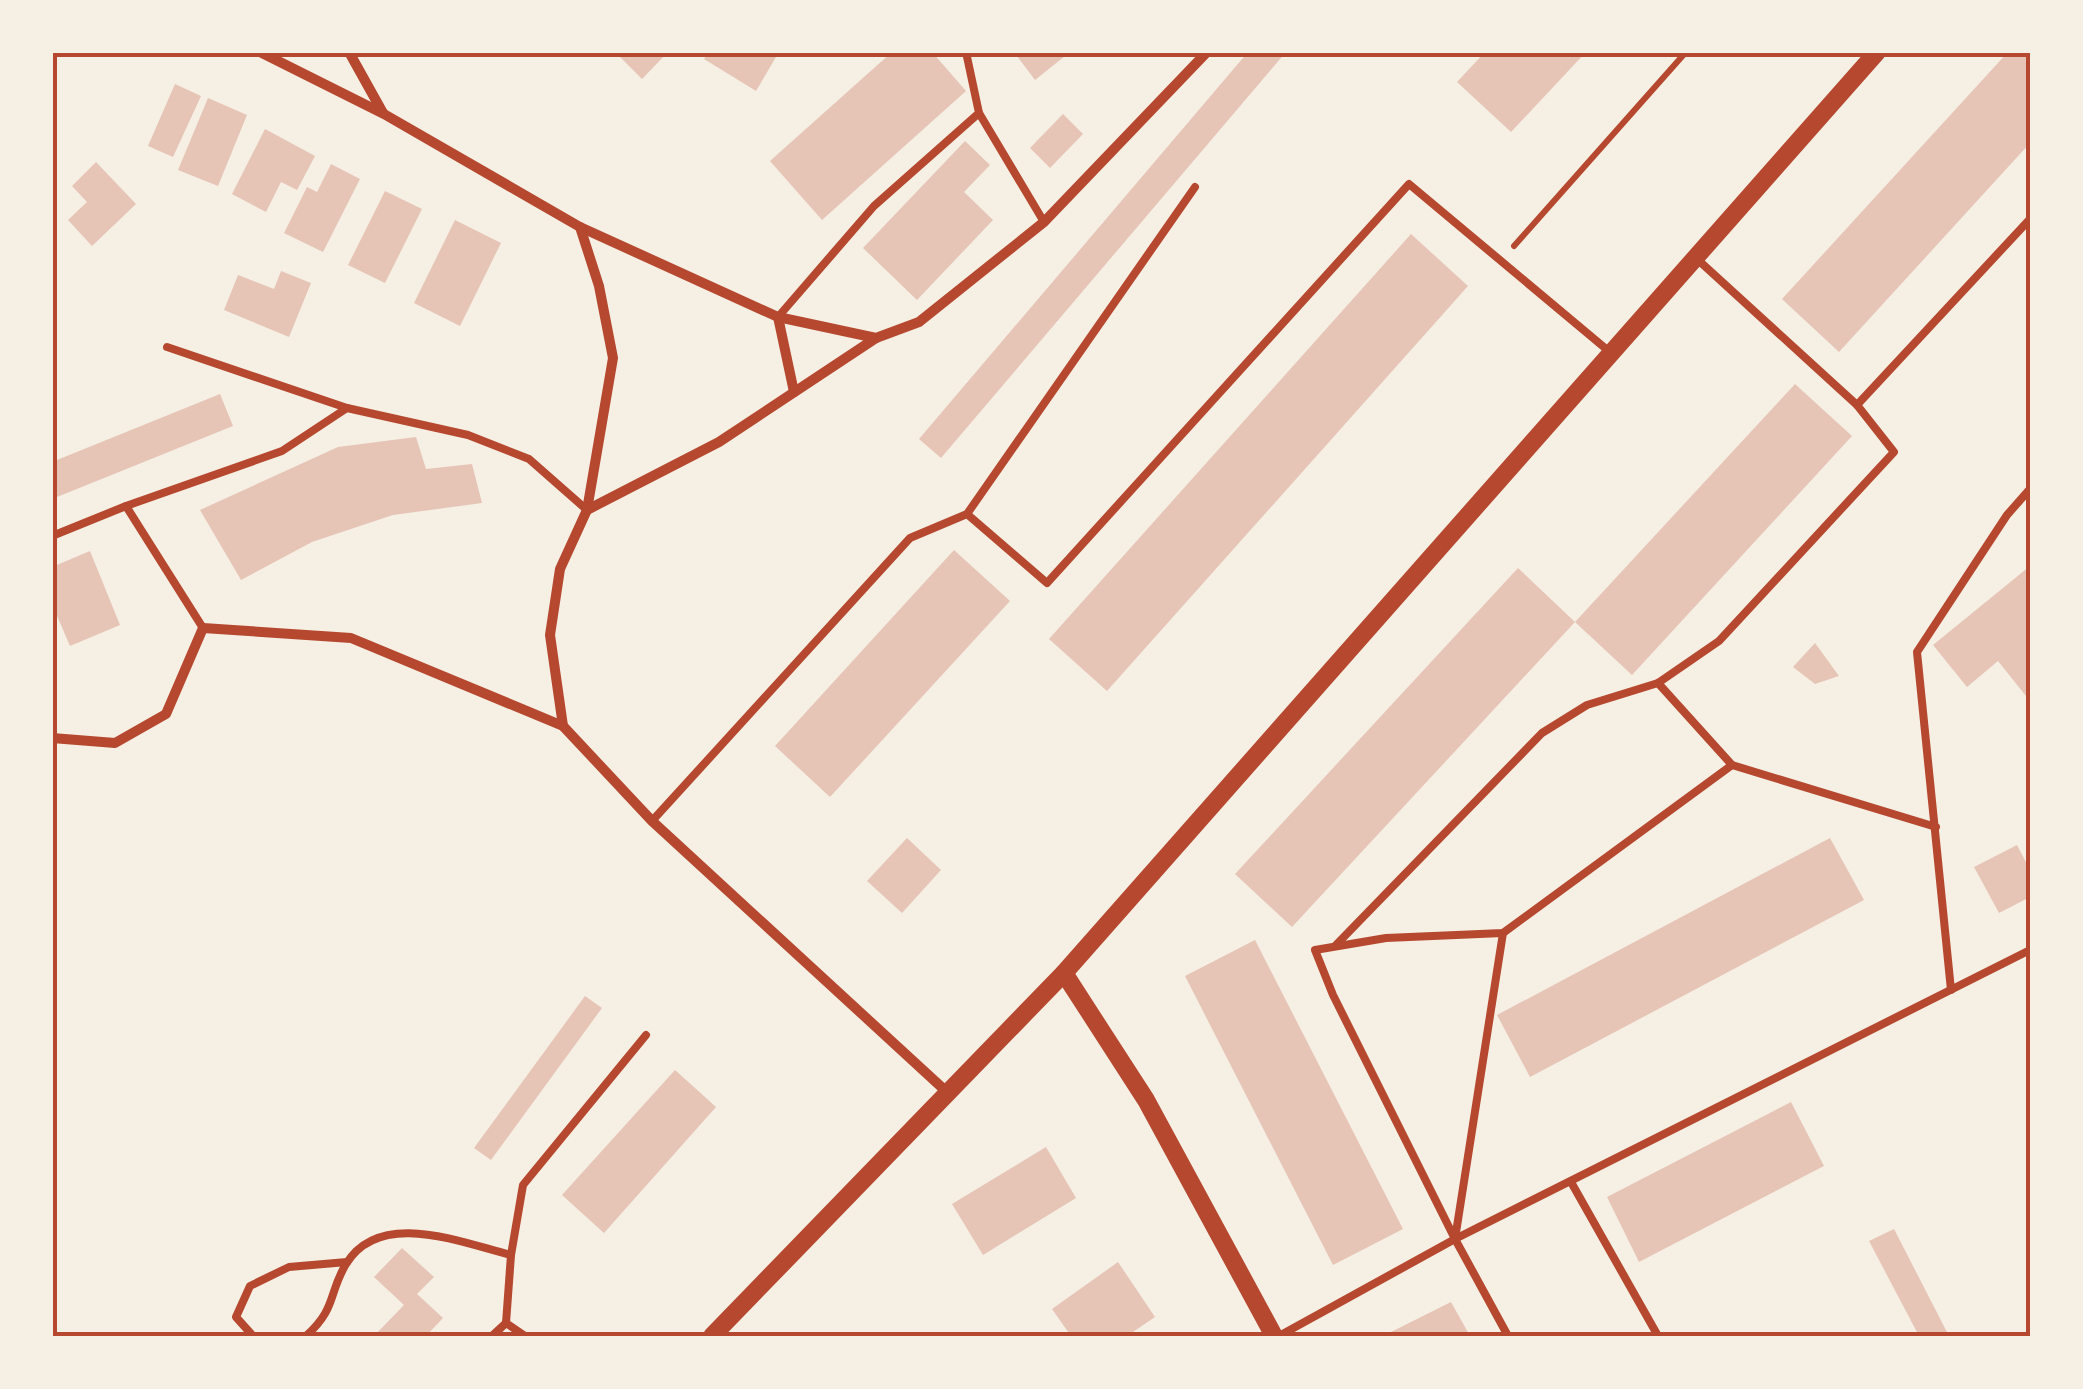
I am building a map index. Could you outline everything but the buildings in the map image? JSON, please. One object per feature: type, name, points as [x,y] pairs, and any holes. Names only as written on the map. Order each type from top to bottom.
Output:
[{"type":"street","points":[[260,52],[384,114],[580,227],[778,318],[876,338]]},
{"type":"street","points":[[349,52],[384,114]]},
{"type":"street","points":[[586,510],[719,442],[876,338],[918,322],[1044,222],[1207,52]]},
{"type":"street","points":[[712,1336],[1064,972],[1877,52]]},
{"type":"street","points":[[564,726],[550,636],[560,569],[586,510],[612,358],[600,286],[580,227]]},
{"type":"street","points":[[778,318],[794,392]]},
{"type":"street","points":[[52,738],[116,743],[166,714],[204,628],[351,638],[564,726],[652,821],[949,1094]]},
{"type":"street","points":[[1064,972],[1146,1100],[1277,1336]]},
{"type":"lane","points":[[966,52],[979,112],[1044,222]]},
{"type":"lane","points":[[778,318],[874,206],[979,112]]},
{"type":"lane","points":[[966,514],[1046,583],[1409,184],[1611,352]]},
{"type":"lane","points":[[652,821],[910,538],[966,514],[1195,187]]},
{"type":"lane","points":[[1857,405],[2030,218]]},
{"type":"lane","points":[[1336,946],[1542,733],[1587,705],[1658,682],[1719,641],[1894,452],[1857,405],[1696,259]]},
{"type":"lane","points":[[167,346],[347,408],[468,435],[529,459],[586,510]]},
{"type":"lane","points":[[52,536],[282,451],[347,408]]},
{"type":"lane","points":[[1951,990],[1917,652],[2006,515],[2030,489]]},
{"type":"lane","points":[[126,506],[204,628]]},
{"type":"lane","points":[[1658,682],[1732,765],[1936,828]]},
{"type":"lane","points":[[1508,1336],[1454,1239],[1314,950],[1386,938],[1503,933],[1732,765]]},
{"type":"lane","points":[[1454,1239],[1503,933]]},
{"type":"lane","points":[[1277,1336],[1454,1239],[2030,950]]},
{"type":"lane","points":[[492,1336],[506,1323],[511,1256],[523,1184],[646,1035]]},
{"type":"lane","points":[[1572,1182],[1658,1336]]},
{"type":"lane","points":[[306,1336],[326,1319],[347,1262],[370,1240],[406,1232],[511,1256]]},
{"type":"lane","points":[[253,1336],[236,1317],[250,1286],[289,1267],[347,1262]]},
{"type":"lane","points":[[506,1323],[524,1336]]},
{"type":"path","points":[[1501,261],[1686,52]]}]
